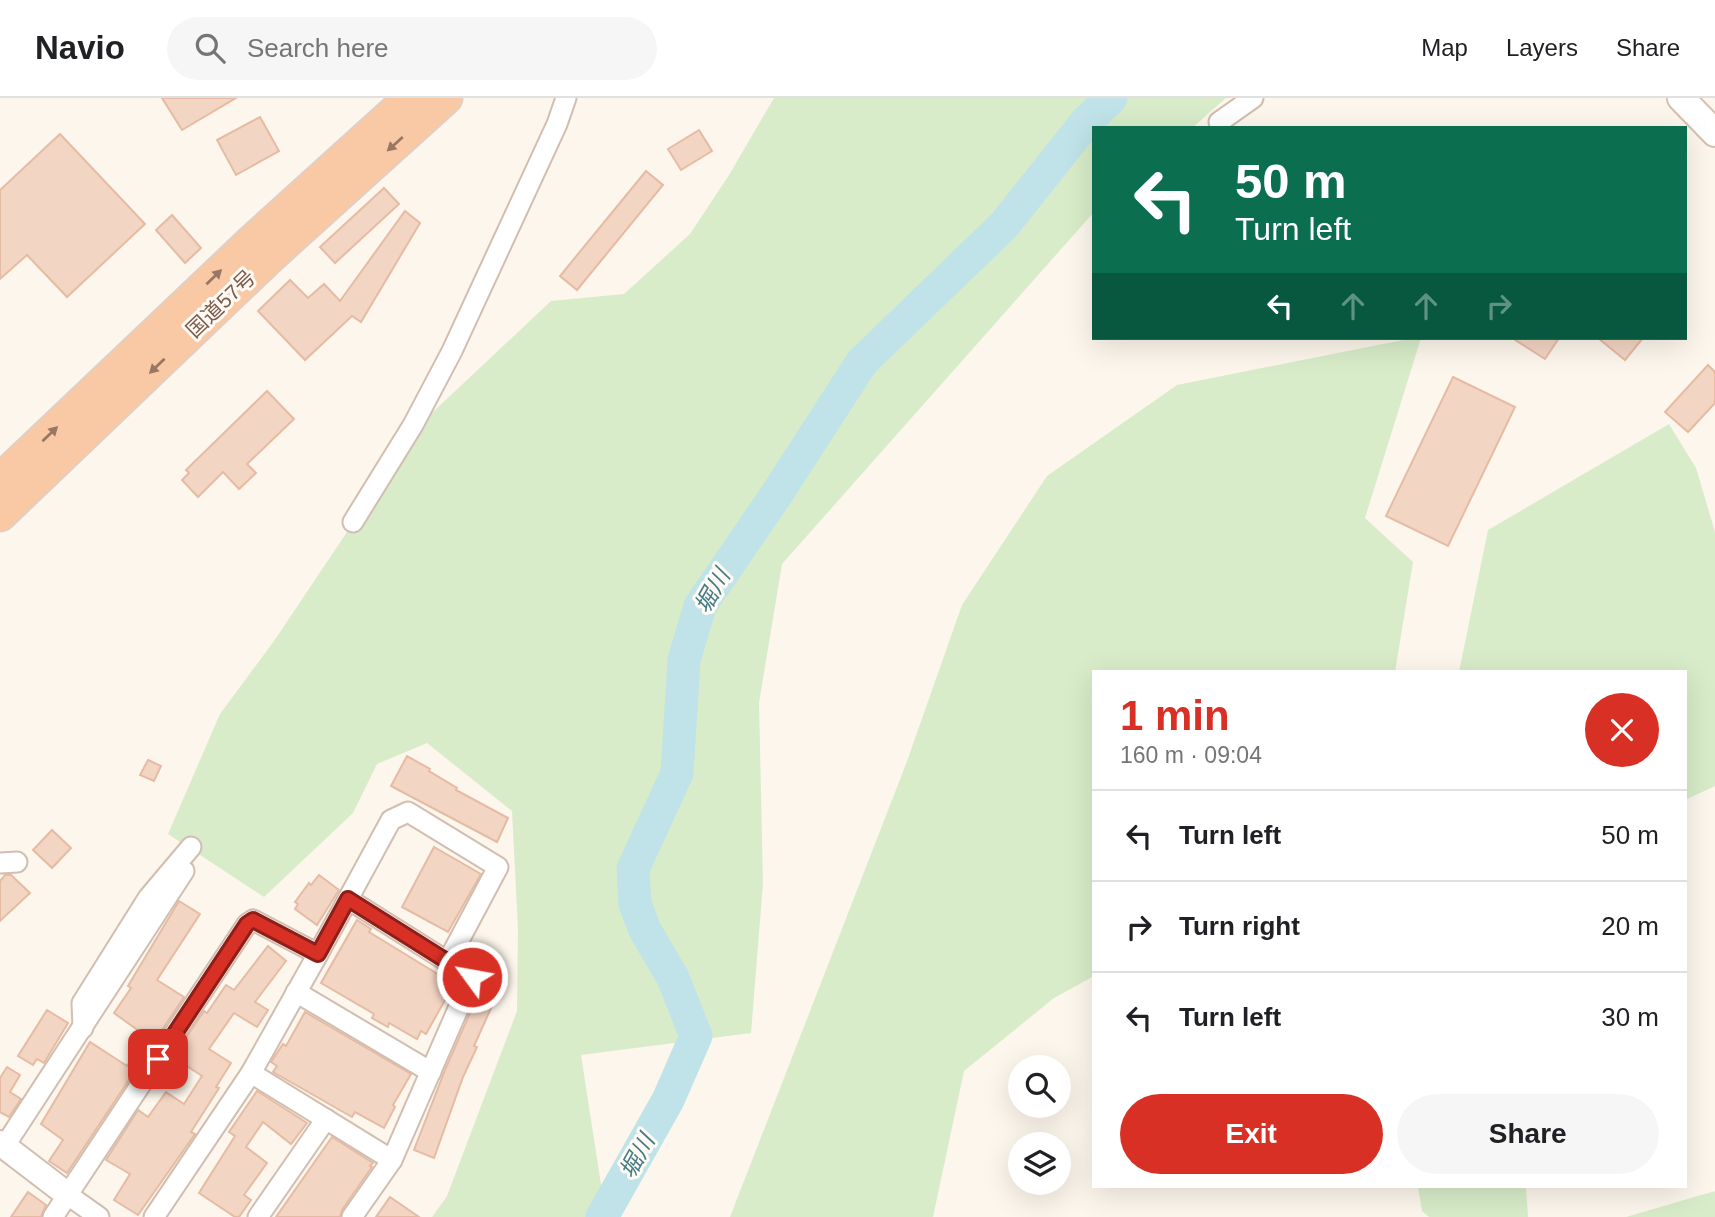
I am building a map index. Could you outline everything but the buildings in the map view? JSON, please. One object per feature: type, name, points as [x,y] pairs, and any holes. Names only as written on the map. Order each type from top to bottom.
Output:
[{"type":"highway","name":"国道57号","points":[[0,480],[252,241],[410,98]]},
{"type":"highway","name":"国道57号","points":[[0,515],[270,257],[446,98]]},
{"type":"main road","points":[[1681,98],[1715,133]]},
{"type":"street","points":[[353,522],[412,425],[452,351],[557,124],[566,98]]},
{"type":"street","points":[[1219,122],[1252,98]]},
{"type":"street","points":[[154,1217],[251,1073],[391,820],[408,812],[498,867],[448,961]]},
{"type":"street","points":[[83,1028],[82,1003],[148,898],[191,847]]},
{"type":"street","points":[[99,1217],[2,1145],[83,1028],[184,871]]},
{"type":"street","points":[[348,899],[472,977],[392,1160],[352,1217]]},
{"type":"street","points":[[53,1217],[247,924],[253,920],[318,954]]},
{"type":"street","points":[[296,992],[431,1072]]},
{"type":"street","points":[[251,1073],[392,1160]]},
{"type":"street","points":[[258,1217],[327,1119]]},
{"type":"green space","points":[[774,98],[1226,98],[1194,126],[1092,126],[1092,214],[782,564],[759,703],[763,883],[751,1033],[581,1055],[606,1217],[432,1217],[447,1196],[517,1011],[518,929],[512,811],[427,743],[377,764],[353,813],[264,897],[168,834],[220,714],[274,641],[418,426],[551,301],[624,294],[690,234],[729,175]]},
{"type":"green space","points":[[1403,340],[1420,340],[1365,518],[1413,562],[1395,670],[1092,670],[1092,977],[1054,998],[964,1071],[933,1217],[730,1217],[906,764],[962,605],[1047,476],[1177,385]]},
{"type":"green space","points":[[1669,424],[1696,468],[1715,532],[1715,786],[1687,799],[1687,670],[1459,670],[1488,530]]},
{"type":"green space","points":[[1418,1188],[1526,1188],[1528,1217],[1429,1217],[1422,1211]]},
{"type":"green space","points":[[1715,1191],[1715,1217],[1626,1217]]},
{"type":"waterway","name":"堀川","points":[[602,1217],[668,1100],[696,1036],[673,978],[645,930],[635,904],[633,869],[677,773],[684,660],[700,606],[862,362],[1004,225],[1086,122],[1111,98]]},
{"type":"route","points":[[158,1059],[247,924],[253,920],[318,954],[348,899],[472,977]]}]
